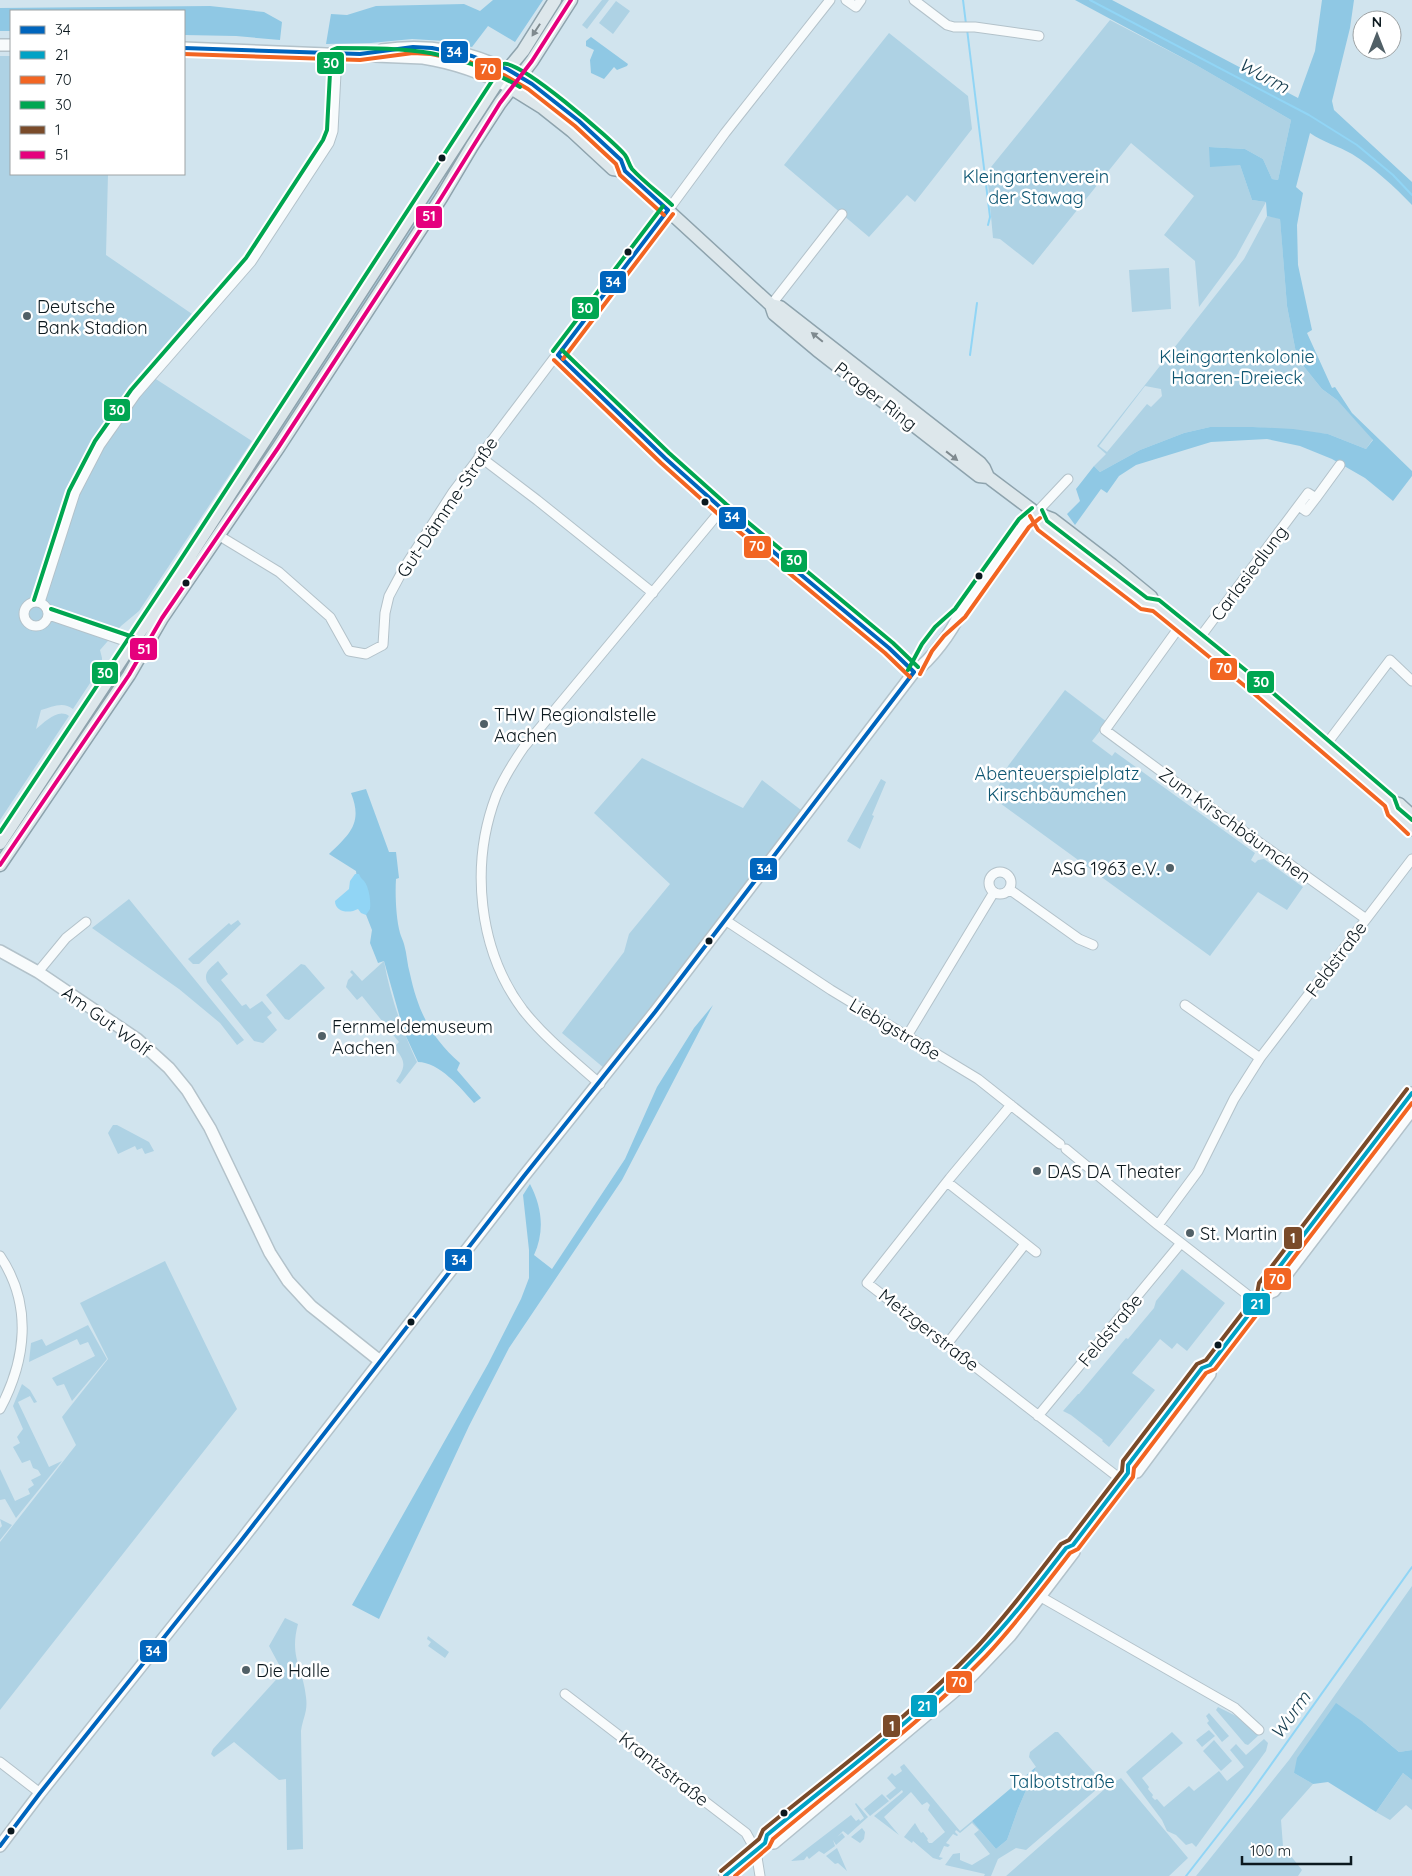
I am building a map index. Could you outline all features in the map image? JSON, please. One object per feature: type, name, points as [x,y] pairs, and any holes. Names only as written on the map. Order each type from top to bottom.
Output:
[{"type":"main road","points":[[0,865],[129,675],[136,646],[498,81],[522,52],[555,0]]},
{"type":"main road","points":[[0,843],[136,646],[218,535],[278,448],[441,198],[472,146],[570,0]]},
{"type":"main road","name":"Prager Ring","points":[[520,77],[532,84],[584,125],[621,160],[625,171],[771,305],[780,307],[980,463],[988,477],[1036,513],[1052,520],[1111,564],[1151,597],[1155,605],[1390,802],[1399,804],[1412,816]]},
{"type":"main road","name":"Prager Ring","points":[[511,88],[543,108],[614,169],[625,171]]},
{"type":"main road","name":"Prager Ring","points":[[1390,802],[1393,812],[1412,829]]},
{"type":"street","name":"Gut-Dämme-Straße","points":[[218,535],[279,572],[330,617],[349,651],[366,654],[383,645],[384,613],[396,582],[453,492],[725,133],[830,0]]},
{"type":"street","points":[[846,0],[856,7],[861,0]]},
{"type":"street","points":[[914,0],[947,25],[1039,36]]},
{"type":"street","points":[[185,48],[423,58],[467,67],[511,88]]},
{"type":"street","name":"Prager Ring","points":[[360,54],[398,48],[432,48],[472,56],[520,77]]},
{"type":"street","points":[[40,602],[76,493],[100,445],[136,394],[251,262],[329,143],[333,131],[336,54]]},
{"type":"street","points":[[771,305],[842,214]]},
{"type":"street","points":[[558,355],[722,510],[889,648],[914,672]]},
{"type":"street","points":[[479,456],[653,593]]},
{"type":"street","name":"Carlasiedlung","points":[[1198,640],[1308,493],[1316,498],[1340,465]]},
{"type":"street","points":[[0,1846],[600,1084],[914,672],[917,661],[951,619],[960,613],[1024,523],[1036,513],[1068,478]]},
{"type":"street","points":[[600,1084],[547,1037],[523,1009],[507,984],[494,955],[486,925],[482,898],[482,858],[487,825],[496,796],[518,756],[722,510]]},
{"type":"street","points":[[33,602],[40,602],[45,605],[48,615],[47,620],[37,626],[31,625],[26,621],[24,615],[27,605],[33,602]]},
{"type":"street","points":[[48,615],[136,646]]},
{"type":"street","name":"Zum Kirschbäumchen","points":[[1180,626],[1105,730],[1366,918]]},
{"type":"street","points":[[1325,746],[1390,660],[1412,681]]},
{"type":"street","name":"Feldstraße","points":[[1158,1225],[1198,1171],[1234,1099],[1260,1058],[1412,859]]},
{"type":"street","points":[[1000,872],[1006,874],[1010,878],[1011,884],[1009,889],[1000,894],[994,892],[990,888],[990,877],[1000,872]]},
{"type":"street","points":[[1009,889],[1080,939],[1093,945]]},
{"type":"street","points":[[907,1036],[994,892]]},
{"type":"street","name":"Liebigstraße","points":[[725,920],[831,990],[978,1079],[1063,1146],[1158,1225],[1261,1300]]},
{"type":"street","points":[[38,972],[66,938],[86,922]]},
{"type":"street","name":"Am Gut Wolf","points":[[0,951],[38,972],[137,1039],[169,1068],[187,1090],[210,1128],[270,1254],[288,1281],[311,1306],[380,1361]]},
{"type":"street","points":[[1185,1005],[1260,1058]]},
{"type":"street","points":[[1261,1300],[1264,1287],[1412,1093]]},
{"type":"street","name":"Metzgerstraße","points":[[1011,1105],[867,1283],[1038,1416],[1126,1477]]},
{"type":"street","points":[[725,1876],[765,1843],[767,1835],[832,1789],[892,1739],[969,1664],[1036,1594],[1066,1548],[1073,1545],[1126,1477],[1128,1466],[1202,1368],[1210,1365],[1261,1300],[1274,1291],[1412,1110]]},
{"type":"street","points":[[947,1182],[1036,1252]]},
{"type":"street","name":"Feldstraße","points":[[1038,1416],[1182,1243]]},
{"type":"street","points":[[947,1344],[1026,1244]]},
{"type":"street","points":[[0,1256],[11,1277],[22,1317],[23,1338],[19,1363],[3,1395],[0,1409]]},
{"type":"street","points":[[1036,1594],[1235,1708],[1259,1730]]},
{"type":"street","name":"Krantzstraße","points":[[565,1694],[746,1833],[756,1851]]},
{"type":"street","points":[[0,1762],[40,1793]]},
{"type":"street","points":[[756,1851],[760,1876]]},
{"type":"green space","points":[[602,0],[609,0],[587,29],[582,25]]},
{"type":"green space","points":[[616,1],[630,11],[613,34],[599,23]]},
{"type":"green space","name":"Kleingartenverein der Stawag","points":[[1110,20],[1196,65],[1291,120],[1278,180],[1272,179],[1263,159],[1245,149],[1209,147],[1240,165],[1252,200],[1266,202],[1236,257],[1199,307],[1195,261],[1164,235],[1194,196],[1131,143],[1033,265],[1000,239],[993,238],[987,172]]},
{"type":"green space","points":[[889,33],[968,96],[972,129],[915,202],[907,195],[869,237],[784,165]]},
{"type":"green space","points":[[0,56],[10,56],[10,175],[108,175],[106,255],[195,316],[148,374],[252,441],[139,611],[121,626],[100,650],[102,665],[73,709],[61,705],[41,710],[36,729],[56,715],[65,714],[69,716],[0,820]]},
{"type":"green space","points":[[492,96],[495,98],[443,176],[437,193],[149,631]]},
{"type":"green space","name":"Kleingartenkolonie Haaren-Dreieck","points":[[1267,216],[1280,218],[1287,306],[1297,358],[1322,389],[1337,400],[1373,439],[1366,449],[1328,434],[1253,427],[1210,427],[1184,433],[1140,450],[1100,472],[1094,466],[1106,454],[1097,446],[1244,259]],"holes":[[[1145,386],[1161,389],[1162,396],[1151,407],[1147,404],[1107,452],[1099,446]]]},
{"type":"green space","points":[[1169,268],[1171,309],[1132,312],[1129,270]]},
{"type":"green space","name":"Abenteuerspielplatz Kirschbäumchen","points":[[1065,690],[1107,722],[1092,741],[1112,756],[1115,752],[1255,853],[1251,860],[1255,863],[1258,860],[1264,859],[1303,887],[1287,910],[1258,892],[1210,956],[993,798],[1008,766]]},
{"type":"green space","points":[[642,758],[743,808],[762,780],[801,810],[604,1068],[562,1033],[624,952],[629,934],[670,884],[594,813]]},
{"type":"green space","points":[[881,779],[886,782],[860,849],[847,841]]},
{"type":"green space","points":[[129,899],[244,1040],[237,1045],[220,1023],[179,989],[92,928]]},
{"type":"green space","points":[[238,920],[241,924],[199,964],[193,964],[188,959],[229,923],[231,925]]},
{"type":"green space","points":[[218,961],[228,974],[221,980],[242,1006],[246,1004],[250,1009],[262,1001],[272,1013],[267,1017],[277,1030],[263,1043],[254,1041],[207,982],[207,973]]},
{"type":"green space","points":[[384,961],[397,1013],[417,1062],[400,1084],[396,1081],[402,1071],[403,1063],[394,1047],[399,1042],[362,996],[357,1000],[346,987],[348,980],[353,975],[350,972],[352,970],[362,981]]},
{"type":"green space","points":[[301,964],[305,965],[325,988],[289,1020],[285,1019],[266,995]]},
{"type":"green space","points":[[113,1125],[117,1125],[149,1142],[154,1151],[145,1154],[142,1148],[137,1150],[135,1146],[118,1154],[108,1133]]},
{"type":"green space","points":[[165,1261],[237,1409],[0,1710],[0,1542],[76,1445],[62,1417],[108,1359],[80,1303]]},
{"type":"green space","points":[[1182,1269],[1225,1303],[1187,1351],[1177,1343],[1172,1349],[1160,1339],[1132,1373],[1155,1390],[1109,1447],[1103,1440],[1063,1411],[1154,1308],[1156,1301]]},
{"type":"green space","points":[[88,1325],[107,1359],[72,1401],[64,1384],[57,1386],[52,1378],[95,1356],[88,1342],[80,1345],[77,1339],[29,1362],[31,1343],[42,1339],[46,1346]]},
{"type":"green space","points":[[22,1384],[30,1390],[37,1402],[34,1403],[30,1396],[18,1402],[49,1467],[62,1461],[16,1518],[5,1499],[0,1500],[0,1469],[15,1501],[30,1494],[28,1489],[34,1485],[31,1480],[41,1475],[38,1470],[33,1468],[30,1460],[22,1463],[13,1447],[20,1443],[17,1437],[23,1429],[13,1406]]},
{"type":"green space","points":[[0,1519],[12,1525],[0,1540],[0,1528],[2,1526]]},
{"type":"green space","points":[[1412,1586],[1412,1750],[1399,1752],[1363,1722],[1294,1773],[1313,1784],[1281,1820],[1283,1846],[1302,1870],[1298,1876],[1196,1876],[1289,1760]]},
{"type":"green space","points":[[285,1618],[298,1624],[295,1646],[306,1702],[306,1711],[301,1731],[303,1849],[287,1850],[286,1779],[279,1780],[234,1742],[214,1757],[211,1754],[213,1749],[283,1672],[269,1646]]},
{"type":"green space","points":[[428,1636],[449,1652],[445,1658],[428,1646],[431,1642],[427,1639]]},
{"type":"green space","points":[[1218,1707],[1242,1719],[1259,1735],[1248,1745],[1245,1744],[1216,1710]]},
{"type":"green space","points":[[1209,1713],[1229,1736],[1222,1742],[1207,1723],[1209,1721],[1206,1716]]},
{"type":"green space","points":[[1209,1730],[1215,1736],[1202,1747],[1196,1740]]},
{"type":"green space","name":"Talbotstraße","points":[[1055,1732],[1058,1732],[1104,1783],[1026,1850],[1016,1848],[998,1859],[991,1876],[984,1876],[985,1874],[945,1865],[953,1854],[960,1853],[960,1860],[972,1865],[990,1854],[974,1834],[979,1830],[972,1823],[960,1833],[956,1830],[955,1832],[958,1835],[953,1834],[946,1843],[950,1845],[948,1847],[944,1846],[939,1857],[943,1858],[940,1860],[933,1858],[913,1841],[912,1843],[904,1837],[915,1823],[929,1843],[932,1843],[945,1832],[928,1810],[930,1805],[927,1802],[922,1805],[911,1792],[884,1817],[899,1835],[874,1816],[903,1792],[902,1790],[890,1800],[886,1796],[896,1788],[887,1778],[892,1773],[895,1776],[902,1771],[900,1767],[904,1764],[960,1831],[972,1821],[996,1849],[1007,1840],[1036,1767],[1029,1757],[1030,1752]]},
{"type":"green space","points":[[1172,1732],[1183,1743],[1142,1778],[1149,1787],[1148,1789],[1153,1795],[1152,1797],[1155,1800],[1157,1799],[1164,1807],[1189,1786],[1194,1791],[1219,1771],[1227,1781],[1244,1767],[1230,1750],[1236,1744],[1246,1755],[1264,1739],[1268,1743],[1266,1751],[1196,1847],[1192,1843],[1186,1845],[1176,1835],[1167,1831],[1162,1820],[1126,1772]]},
{"type":"green space","points":[[1214,1740],[1232,1761],[1221,1771],[1203,1751]]},
{"type":"green space","points":[[1403,1773],[1412,1780],[1412,1810],[1406,1805],[1390,1820],[1376,1812]]},
{"type":"green space","points":[[1121,1778],[1188,1858],[1169,1876],[1006,1876],[1107,1787]]},
{"type":"green space","points":[[882,1794],[889,1801],[870,1816],[864,1809]]},
{"type":"green space","points":[[856,1803],[868,1817],[848,1835],[843,1831],[837,1837],[842,1833],[845,1837],[836,1845],[833,1840],[835,1846],[824,1854],[819,1851],[809,1859],[807,1856],[804,1860],[791,1861],[851,1815],[856,1821],[864,1818]]},
{"type":"green space","points":[[862,1828],[865,1832],[864,1839],[860,1843],[851,1837]]},
{"type":"green space","points":[[837,1848],[847,1871],[826,1856]]},
{"type":"shaded area","points":[[493,0],[543,0],[515,42],[488,26],[472,47],[445,41],[412,39],[371,43],[326,44],[331,14],[347,15],[376,6],[464,4],[480,11]]},
{"type":"shaded area","points":[[1075,0],[1112,0],[1298,98],[1315,51],[1322,0],[1354,0],[1350,28],[1332,101],[1334,110],[1412,182],[1412,205],[1384,178],[1360,159],[1310,133],[1296,187],[1303,193],[1297,225],[1298,265],[1312,330],[1307,333],[1332,388],[1335,387],[1352,413],[1412,471],[1412,476],[1393,501],[1365,478],[1332,459],[1300,446],[1267,439],[1211,442],[1136,465],[1119,476],[1107,493],[1101,489],[1075,525],[1067,514],[1080,501],[1076,489],[1094,466],[1100,472],[1140,450],[1184,433],[1210,427],[1293,429],[1328,434],[1366,449],[1373,440],[1337,400],[1322,389],[1297,358],[1287,306],[1280,219],[1267,216],[1266,202],[1252,200],[1240,165],[1210,167],[1209,147],[1245,149],[1263,159],[1272,179],[1278,180],[1291,120],[1196,65]]},
{"type":"shaded area","points":[[210,6],[264,12],[282,22],[280,40],[236,36],[185,35],[185,10],[10,10],[10,31],[0,31],[0,8]]},
{"type":"shaded area","points":[[591,37],[628,64],[627,66],[617,70],[614,67],[604,79],[591,73],[590,60],[594,50],[586,46],[586,41]]},
{"type":"shaded area","points":[[366,789],[389,852],[396,852],[399,878],[396,879],[396,906],[400,933],[417,1000],[434,1034],[460,1063],[457,1070],[481,1098],[474,1103],[442,1071],[426,1063],[418,1062],[404,1032],[384,961],[378,963],[370,943],[372,930],[359,897],[356,871],[329,854],[348,834],[355,820],[356,812],[351,793]]},
{"type":"shaded area","points":[[355,874],[359,874],[368,890],[370,909],[366,915],[358,909],[351,911],[340,910],[336,905],[335,901],[349,889],[350,881]]},
{"type":"shaded area","points":[[713,1005],[622,1180],[509,1348],[469,1426],[379,1619],[352,1605],[488,1364],[521,1299],[529,1278],[529,1250],[523,1195],[530,1184],[537,1201],[541,1219],[540,1237],[534,1255],[552,1269],[625,1159],[657,1087],[694,1028]]},
{"type":"shaded area","points":[[1336,1703],[1363,1722],[1399,1752],[1412,1750],[1412,1780],[1403,1773],[1376,1812],[1328,1782],[1313,1784],[1294,1773],[1297,1758]]},
{"type":"shaded area","points":[[1036,1767],[1007,1840],[996,1849],[972,1821]]},
{"type":"waterway","points":[[963,0],[966,24]]},
{"type":"waterway","name":"Wurm","points":[[1090,0],[1309,115],[1357,145],[1393,175],[1412,195]]},
{"type":"waterway","points":[[967,29],[990,217],[988,225]]},
{"type":"waterway","points":[[970,355],[977,303]]},
{"type":"waterway","name":"Wurm","points":[[1186,1876],[1250,1794],[1412,1567]]},
{"type":"transit line","name":"51","points":[[0,865],[129,675],[162,618],[278,448],[441,198],[500,103],[532,61],[571,0]]},
{"type":"transit line","name":"34","points":[[185,48],[360,54],[413,47],[432,48],[472,56],[507,69],[532,84],[579,121],[621,160],[625,171],[668,210]]},
{"type":"transit line","name":"30","points":[[34,600],[69,491],[95,441],[131,390],[246,258],[323,140],[327,130],[332,50],[337,48],[387,49],[432,53],[474,65],[520,87]]},
{"type":"transit line","name":"70","points":[[185,54],[360,60],[413,53],[431,54],[470,62],[504,75],[528,89],[575,126],[616,164],[620,175],[664,215]]},
{"type":"transit line","name":"30","points":[[0,832],[177,565],[503,64],[512,66],[527,74],[585,118],[625,155],[637,174],[672,205]]},
{"type":"transit line","name":"30","points":[[553,351],[663,206]]},
{"type":"transit line","name":"34","points":[[558,355],[668,210]]},
{"type":"transit line","name":"70","points":[[563,359],[673,214]]},
{"type":"transit line","name":"30","points":[[562,350],[669,453],[726,504],[893,643],[918,667]]},
{"type":"transit line","name":"34","points":[[558,355],[665,458],[722,509],[889,648],[914,672]]},
{"type":"transit line","name":"70","points":[[554,360],[661,463],[718,514],[885,653],[910,677]]},
{"type":"transit line","name":"30","points":[[908,670],[922,644],[935,627],[955,609],[1019,519],[1032,508]]},
{"type":"transit line","name":"30","points":[[1042,510],[1047,521],[1147,598],[1159,600],[1259,681],[1394,797],[1398,808],[1412,820]]},
{"type":"transit line","name":"70","points":[[1030,516],[1038,530],[1141,609],[1153,611],[1251,691],[1385,806],[1388,815],[1408,834]]},
{"type":"transit line","name":"70","points":[[920,674],[932,651],[944,636],[965,617],[1029,527],[1040,518]]},
{"type":"transit line","name":"30","points":[[51,609],[133,637],[147,647],[148,652],[145,659]]},
{"type":"transit line","name":"34","points":[[0,1846],[240,1542],[524,1176],[655,1012],[914,672]]},
{"type":"transit line","name":"1","points":[[721,1871],[759,1839],[763,1830],[900,1719],[952,1672],[988,1635],[1061,1544],[1069,1540],[1122,1471],[1123,1461],[1197,1364],[1206,1360],[1257,1294],[1259,1283],[1407,1089]]},
{"type":"transit line","name":"21","points":[[725,1876],[765,1843],[767,1835],[931,1700],[1004,1626],[1066,1548],[1073,1545],[1128,1473],[1128,1465],[1202,1368],[1210,1365],[1263,1296],[1264,1287],[1412,1093]]},
{"type":"transit line","name":"70","points":[[735,1876],[769,1847],[773,1839],[882,1750],[961,1681],[997,1644],[1070,1553],[1078,1549],[1133,1477],[1134,1468],[1206,1373],[1215,1369],[1268,1300],[1270,1289],[1412,1103]]},
{"type":"place","name":"Deutsche Bank Stadion","points":[[27,316]]},
{"type":"place","name":"THW Regionalstelle Aachen","points":[[484,724]]},
{"type":"place","name":"ASG 1963 e.V.","points":[[1170,868]]},
{"type":"place","name":"Fernmeldemuseum Aachen","points":[[322,1036]]},
{"type":"place","name":"DAS DA Theater","points":[[1037,1171]]},
{"type":"place","name":"St. Martin","points":[[1190,1233]]},
{"type":"place","name":"Die Halle","points":[[246,1670]]}]
